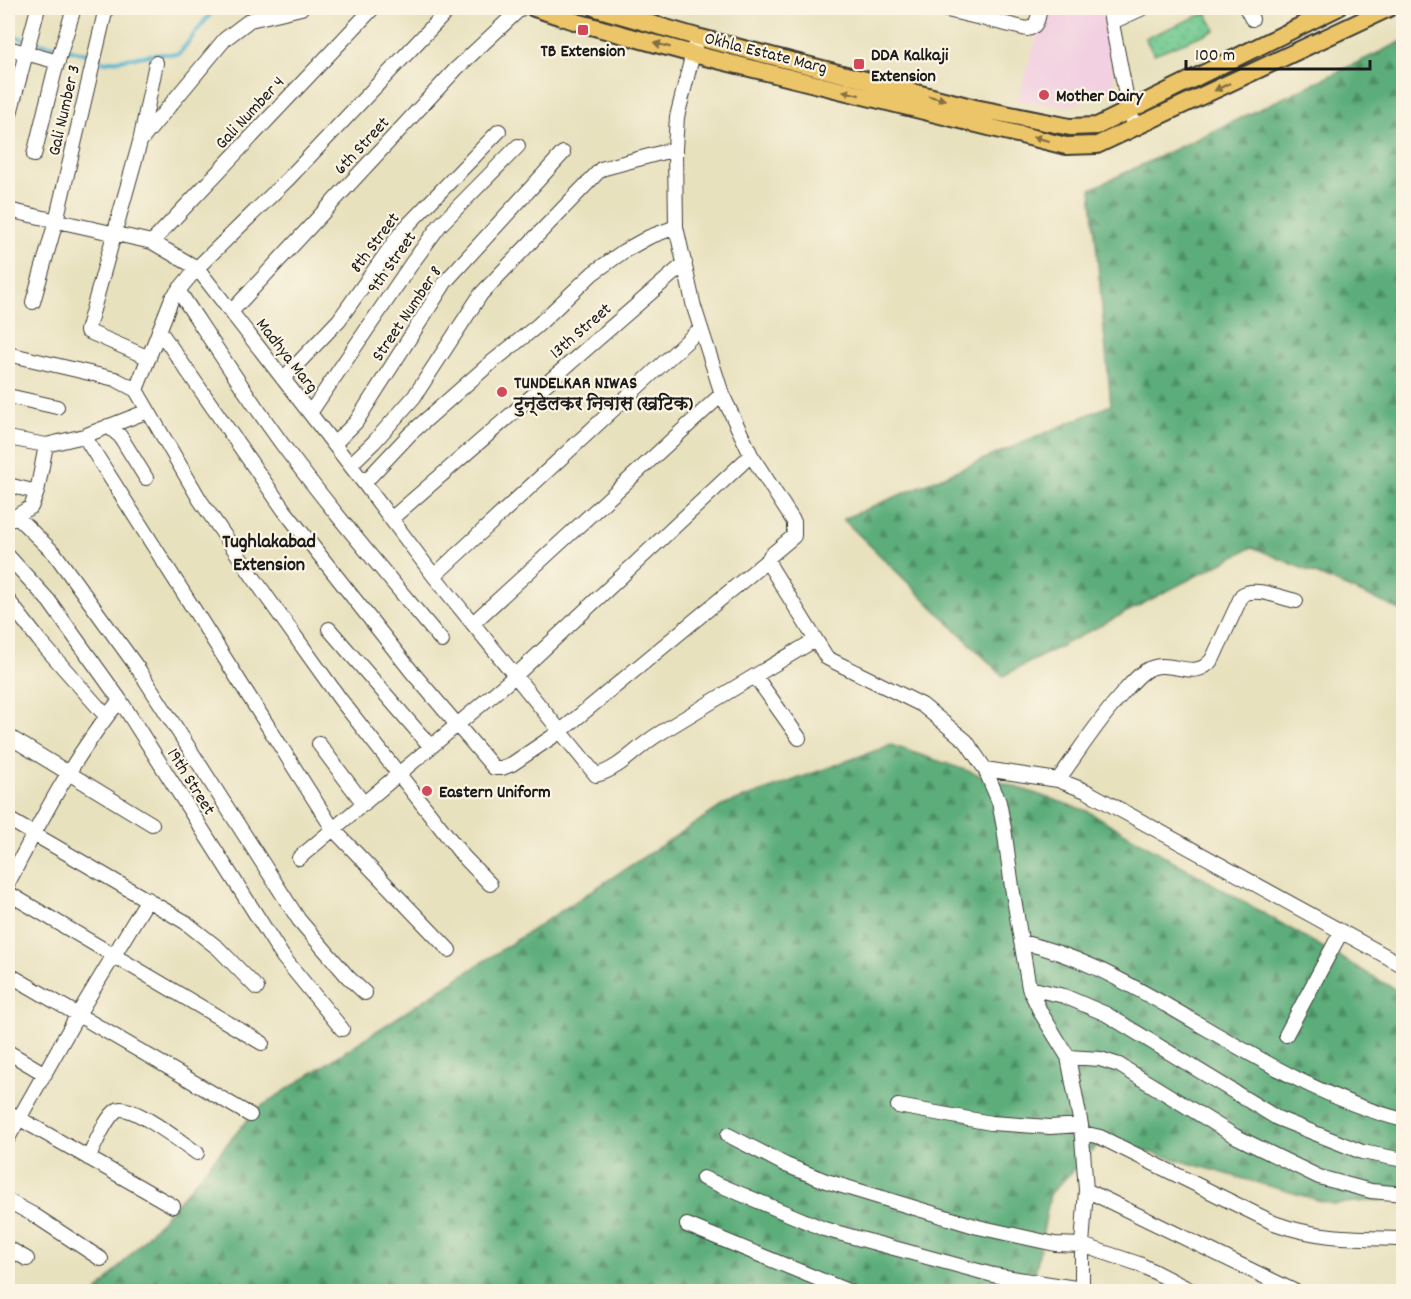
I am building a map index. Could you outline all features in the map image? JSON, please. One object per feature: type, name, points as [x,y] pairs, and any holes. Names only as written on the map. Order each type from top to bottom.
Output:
[{"type":"main road","name":"Okhla Estate Marg","points":[[534,8],[580,23],[695,45],[1070,127],[1097,126],[1337,8]]},
{"type":"main road","name":"Okhla Estate Marg","points":[[596,8],[695,45],[1066,146],[1097,145],[1389,8]]},
{"type":"street","points":[[8,121],[38,8]]},
{"type":"street","points":[[34,155],[74,8]]},
{"type":"street","name":"Gali Number 3","points":[[33,302],[56,221],[106,8]]},
{"type":"street","points":[[242,8],[250,20]]},
{"type":"street","points":[[140,142],[225,39],[250,20],[301,8]]},
{"type":"street","name":"Gali Number 4","points":[[152,242],[373,8]]},
{"type":"street","points":[[136,390],[172,298],[196,268],[289,178],[450,8]]},
{"type":"street","name":"6th Street","points":[[231,312],[456,69],[521,8]]},
{"type":"street","points":[[939,8],[1027,28],[1032,28],[1037,23],[1040,8]]},
{"type":"street","points":[[1109,8],[1129,110],[1135,126]]},
{"type":"street","points":[[1112,22],[1143,8]]},
{"type":"street","points":[[159,330],[284,510],[412,672],[494,768],[513,764],[561,731],[794,536],[794,522],[752,455],[722,394],[700,329],[676,227],[677,117],[695,45]]},
{"type":"street","points":[[8,48],[58,62]]},
{"type":"street","points":[[148,358],[87,331],[140,142],[156,63]]},
{"type":"street","name":"8th Street","points":[[283,379],[339,320],[402,231],[499,131]]},
{"type":"street","name":"9th Street","points":[[310,413],[412,262],[440,225],[519,147]]},
{"type":"street","points":[[350,465],[414,397],[481,294],[601,169],[675,149]]},
{"type":"street","name":"Street Number 8","points":[[334,444],[356,422],[446,281],[563,153]]},
{"type":"street","name":"Madhya Marg","points":[[8,210],[152,242],[196,268],[434,576],[596,776],[627,759],[654,737],[755,676]]},
{"type":"street","points":[[364,483],[410,434],[486,367],[537,326],[593,273],[649,237],[676,227]]},
{"type":"street","name":"13th Street","points":[[391,519],[685,263]]},
{"type":"street","points":[[178,290],[291,456],[358,543],[442,641]]},
{"type":"street","points":[[434,576],[700,329]]},
{"type":"street","points":[[8,354],[115,378],[136,390],[200,500],[340,699],[463,856],[490,884]]},
{"type":"street","points":[[473,623],[722,394]]},
{"type":"street","points":[[8,396],[57,407]]},
{"type":"street","points":[[8,438],[46,445],[84,436],[148,411]]},
{"type":"street","points":[[108,426],[120,436],[146,478]]},
{"type":"street","points":[[84,436],[333,830],[448,950]]},
{"type":"street","points":[[46,445],[37,492],[31,507],[12,519],[55,554],[140,670],[299,920],[348,977],[365,993]]},
{"type":"street","points":[[299,858],[514,676],[752,455]]},
{"type":"street","points":[[8,485],[37,492]]},
{"type":"street","name":"19th Street","points":[[8,556],[49,602],[120,700],[283,957],[342,1029]]},
{"type":"street","points":[[703,1178],[824,1229],[993,1275],[1082,1290],[1086,1190],[1082,1129],[1068,1057],[1041,1013],[1029,987],[999,802],[985,769],[966,741],[922,705],[827,658],[770,566],[769,559]]},
{"type":"street","points":[[1058,780],[1103,715],[1132,682],[1146,671],[1166,665],[1190,670],[1207,667],[1242,595],[1256,591],[1296,601]]},
{"type":"street","points":[[8,600],[39,640],[106,716]]},
{"type":"street","points":[[329,629],[431,747]]},
{"type":"street","points":[[799,738],[755,676],[815,639]]},
{"type":"street","points":[[8,883],[69,772],[106,716],[120,700]]},
{"type":"street","points":[[8,736],[152,824]]},
{"type":"street","points":[[319,744],[364,804]]},
{"type":"street","points":[[985,769],[1058,780],[1086,790],[1404,966]]},
{"type":"street","points":[[8,819],[185,922],[219,949],[257,988]]},
{"type":"street","points":[[8,893],[262,1043]]},
{"type":"street","points":[[8,1138],[13,1116],[45,1074],[77,1016],[148,899]]},
{"type":"street","points":[[1286,1035],[1341,932]]},
{"type":"street","points":[[1021,942],[1049,948],[1106,971],[1305,1082],[1352,1103],[1404,1120]]},
{"type":"street","points":[[8,974],[250,1115]]},
{"type":"street","points":[[1029,987],[1064,996],[1106,1014],[1277,1118],[1362,1152],[1404,1160]]},
{"type":"street","points":[[8,1052],[45,1074]]},
{"type":"street","points":[[1068,1057],[1100,1059],[1119,1065],[1235,1136],[1319,1177],[1371,1191],[1404,1194]]},
{"type":"street","points":[[898,1106],[991,1124],[1082,1129],[1274,1223],[1296,1231],[1316,1235],[1404,1239]]},
{"type":"street","points":[[88,1158],[109,1119],[122,1108],[158,1126],[197,1153]]},
{"type":"street","points":[[13,1116],[173,1206]]},
{"type":"street","points":[[728,1135],[786,1165],[826,1181],[880,1199],[989,1229],[1055,1244],[1082,1245],[1139,1264],[1194,1292]]},
{"type":"street","points":[[1086,1190],[1296,1292]]},
{"type":"street","points":[[8,1201],[34,1215],[101,1259]]},
{"type":"street","points":[[687,1225],[850,1292]]},
{"type":"street","points":[[8,1248],[27,1259]]},
{"type":"shaded area","points":[[1043,8],[1101,8],[1116,88],[1071,106],[1017,101],[1037,37]]},
{"type":"green space","points":[[1206,13],[1216,30],[1154,54],[1145,38]]},
{"type":"green space","points":[[1403,41],[1403,611],[1252,547],[1003,676],[843,519],[1111,405],[1091,189]]},
{"type":"green space","points":[[891,745],[1087,811],[1403,994],[1403,1198],[1332,1204],[1104,1139],[1050,1194],[1032,1291],[97,1292],[257,1109],[722,806]]},
{"type":"waterway","points":[[98,59],[105,62],[157,54],[179,54],[214,9],[227,8]]},
{"type":"waterway","points":[[8,35],[91,55]]},
{"type":"place","name":"TB Extension","points":[[583,30]]},
{"type":"place","name":"DDA Kalkaji Extension","points":[[859,64]]},
{"type":"place","name":"Mother Dairy","points":[[1044,95]]},
{"type":"place","name":"TUNDELKAR NIWAS टुन्डेलकर निवास (खटिक)","points":[[502,392]]},
{"type":"place","name":"Eastern Uniform","points":[[427,791]]},
{"type":"district","name":"Tughlakabad Extension","points":[[269,552]]}]
